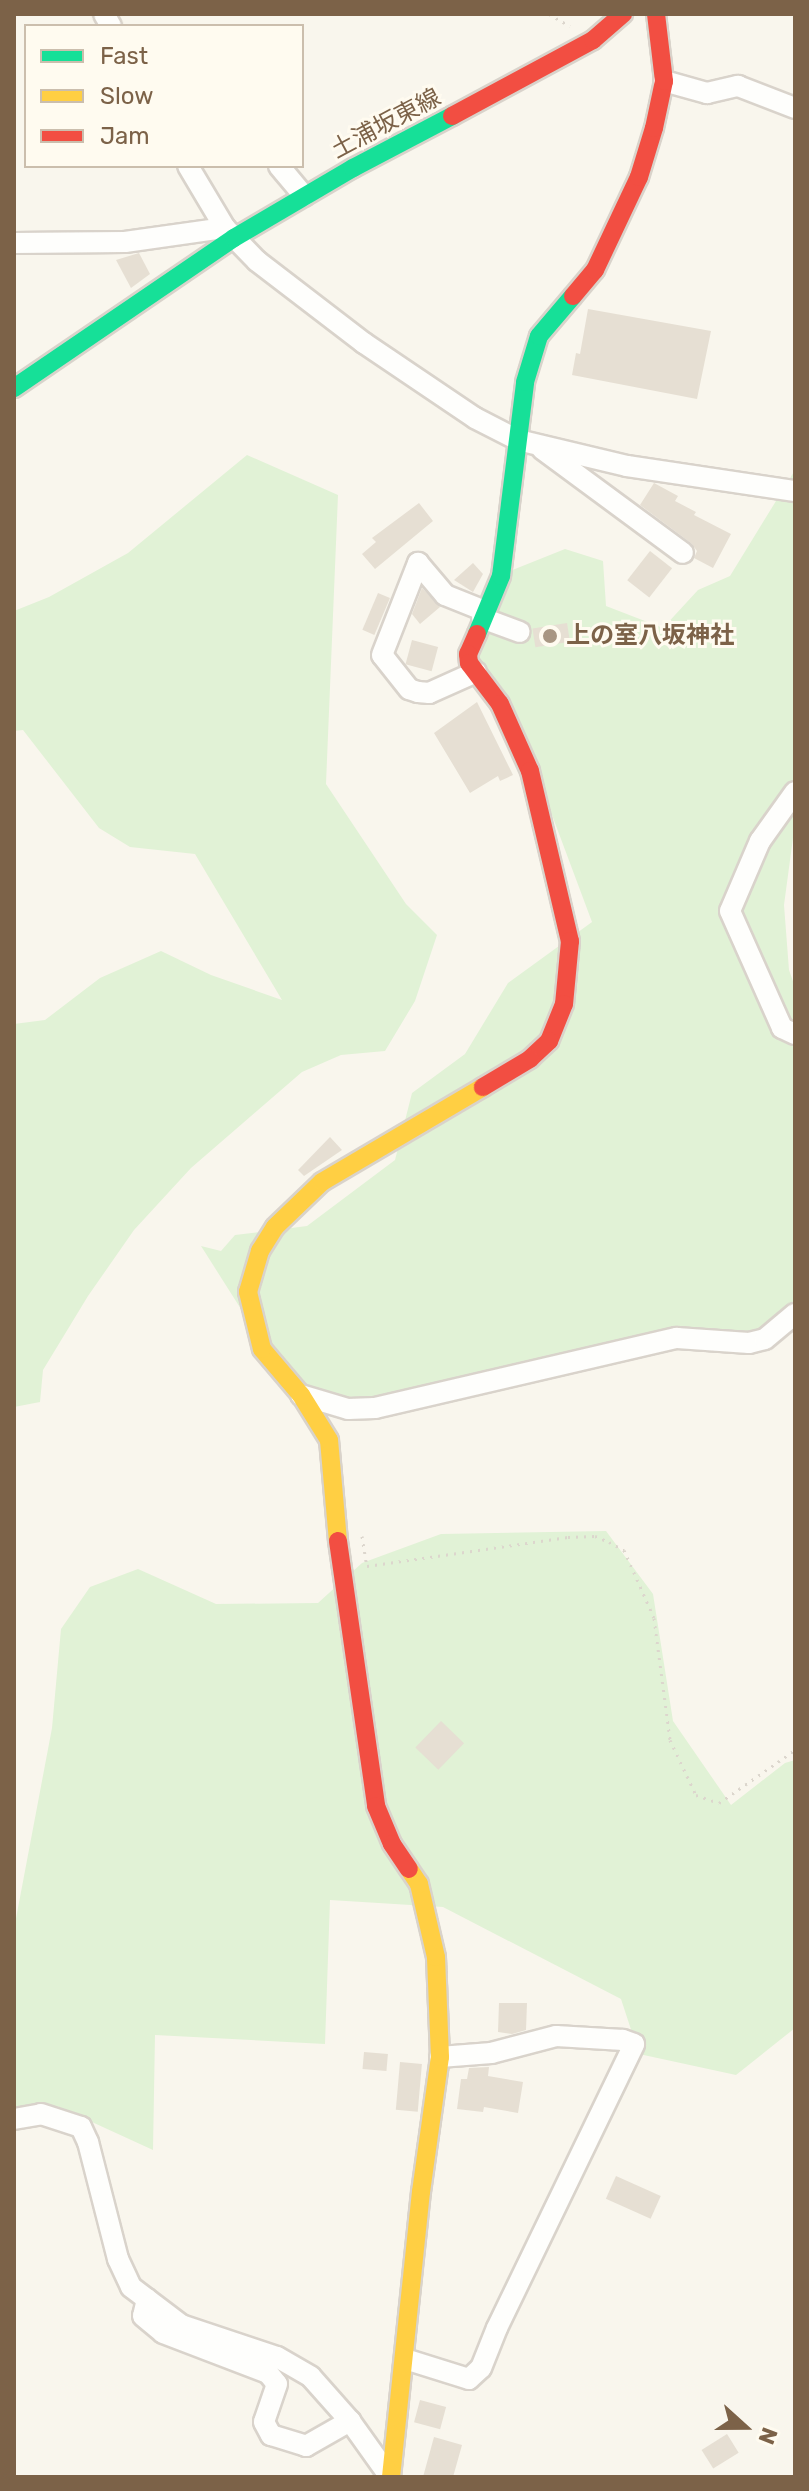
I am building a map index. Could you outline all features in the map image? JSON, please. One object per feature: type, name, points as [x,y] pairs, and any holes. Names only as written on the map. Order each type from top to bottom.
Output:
[{"type":"street","name":"土浦坂東線","points":[[14,388],[229,233],[557,61],[593,40],[623,14]]},
{"type":"street","points":[[391,2477],[440,2057],[436,1957],[419,1884],[392,1844],[376,1806],[340,1570],[329,1440],[301,1395],[262,1349],[248,1292],[260,1251],[275,1227],[322,1182],[530,1059],[549,1041],[564,1004],[570,941],[530,771],[500,704],[476,672],[468,654],[501,576],[527,442],[525,382],[539,336],[595,270],[615,234],[639,177],[664,81],[656,14]]},
{"type":"street","points":[[664,81],[707,93],[738,86],[795,108]]},
{"type":"street","points":[[189,168],[229,233],[257,261],[364,343],[475,418],[527,442],[683,553]]},
{"type":"street","points":[[281,168],[304,196]]},
{"type":"street","points":[[14,243],[125,242],[229,233]]},
{"type":"street","points":[[527,442],[627,466],[795,491]]},
{"type":"street","points":[[476,672],[429,693],[418,692],[409,689],[382,655],[418,563],[445,595],[520,632]]},
{"type":"street","points":[[795,792],[760,841],[730,911],[782,1028],[795,1034]]},
{"type":"street","points":[[301,1395],[348,1409],[375,1408],[677,1338],[749,1343],[765,1339],[795,1314]]},
{"type":"street","points":[[405,2359],[458,2378],[469,2379],[481,2368],[497,2328],[634,2044],[623,2040],[556,2036],[491,2053],[440,2057]]},
{"type":"street","points":[[14,2119],[41,2114],[81,2127],[88,2142],[118,2259],[131,2287],[181,2325],[277,2357],[311,2377],[350,2421],[391,2477]]},
{"type":"street","points":[[147,2299],[143,2316],[163,2333],[268,2373],[277,2384],[264,2422],[271,2435],[306,2446],[350,2421]]},
{"type":"path","points":[[367,1566],[568,1537],[595,1536],[609,1542],[624,1550],[654,1618],[670,1740],[696,1795],[719,1803],[795,1750]]},
{"type":"green space","points":[[247,455],[338,495],[326,784],[406,904],[437,935],[415,1001],[385,1051],[341,1055],[302,1072],[191,1168],[134,1230],[88,1296],[43,1370],[40,1402],[14,1407],[14,1024],[45,1020],[100,978],[161,951],[211,975],[282,1000],[195,854],[130,847],[99,828],[23,730],[14,731],[14,611],[49,597],[128,553]]},
{"type":"green space","points":[[795,470],[795,823],[784,905],[789,970],[795,987],[795,1319],[773,1329],[369,1402],[340,1401],[304,1390],[279,1369],[201,1246],[221,1251],[235,1235],[307,1226],[395,1160],[412,1093],[465,1054],[508,983],[592,922],[552,815],[476,657],[510,571],[565,549],[603,561],[606,606],[663,628],[698,590],[730,576]]},
{"type":"green space","points":[[606,1531],[653,1594],[673,1721],[731,1805],[785,1763],[795,1760],[795,2028],[736,2075],[639,2054],[621,1999],[443,1907],[330,1900],[325,2044],[155,2035],[153,2150],[57,2106],[14,2109],[14,1929],[52,1728],[61,1629],[90,1587],[138,1569],[216,1604],[318,1603],[362,1563],[441,1534]]},
{"type":"building","points":[[139,253],[150,274],[131,288],[116,260]]},
{"type":"building","points":[[588,309],[711,331],[697,399],[572,375],[576,353],[580,354]]},
{"type":"building","points":[[654,483],[678,496],[675,501],[696,512],[694,515],[731,534],[713,568],[694,558],[697,551],[691,543],[640,505]]},
{"type":"building","points":[[419,503],[433,521],[375,569],[362,554],[376,542],[372,538]]},
{"type":"building","points":[[650,551],[672,568],[649,597],[627,580]]},
{"type":"building","points":[[473,563],[483,574],[473,592],[454,580]]},
{"type":"building","points":[[422,588],[440,607],[420,624],[412,614]]},
{"type":"building","points":[[378,593],[390,598],[374,635],[362,630]]},
{"type":"building","name":"上の室八坂神社","points":[[567,623],[570,642],[535,647],[532,628]]},
{"type":"building","points":[[412,640],[438,647],[432,671],[406,664]]},
{"type":"building","points":[[477,702],[513,775],[500,781],[498,776],[470,793],[434,733]]},
{"type":"building","points":[[330,1137],[342,1150],[304,1176],[298,1170]]},
{"type":"building","points":[[441,1721],[464,1743],[438,1770],[415,1748]]},
{"type":"building","points":[[499,2003],[527,2003],[526,2030],[512,2034],[498,2032]]},
{"type":"building","points":[[364,2052],[388,2054],[386,2071],[363,2069]]},
{"type":"building","points":[[400,2062],[422,2064],[418,2112],[396,2110]]},
{"type":"building","points":[[489,2067],[488,2076],[523,2082],[518,2113],[484,2107],[483,2112],[457,2109],[461,2079],[467,2079],[469,2068]]},
{"type":"building","points":[[616,2176],[661,2196],[651,2219],[606,2199]]},
{"type":"building","points":[[420,2400],[446,2407],[440,2429],[414,2422]]},
{"type":"building","points":[[727,2434],[739,2453],[713,2469],[702,2450]]},
{"type":"building","points":[[434,2437],[462,2445],[453,2477],[423,2477]]},
{"type":"traffic: fast","points":[[14,388],[234,238],[353,168],[452,116]]},
{"type":"traffic: fast","points":[[477,634],[501,576],[525,382],[539,336],[573,296]]},
{"type":"traffic: slow","points":[[338,1541],[329,1440],[301,1395],[262,1349],[248,1292],[260,1251],[275,1227],[322,1182],[483,1087]]},
{"type":"traffic: slow","points":[[391,2477],[421,2192],[440,2057],[436,1957],[419,1884],[409,1869]]},
{"type":"traffic: jam","points":[[452,116],[593,40],[623,14]]},
{"type":"traffic: jam","points":[[573,296],[595,270],[639,177],[654,128],[664,81],[656,14]]},
{"type":"traffic: jam","points":[[477,634],[468,654],[469,663],[500,704],[530,771],[570,941],[564,1004],[549,1041],[530,1059],[483,1087]]},
{"type":"traffic: jam","points":[[338,1541],[376,1806],[392,1844],[409,1869]]},
{"type":"place","name":"上の室八坂神社","points":[[550,636]]}]
